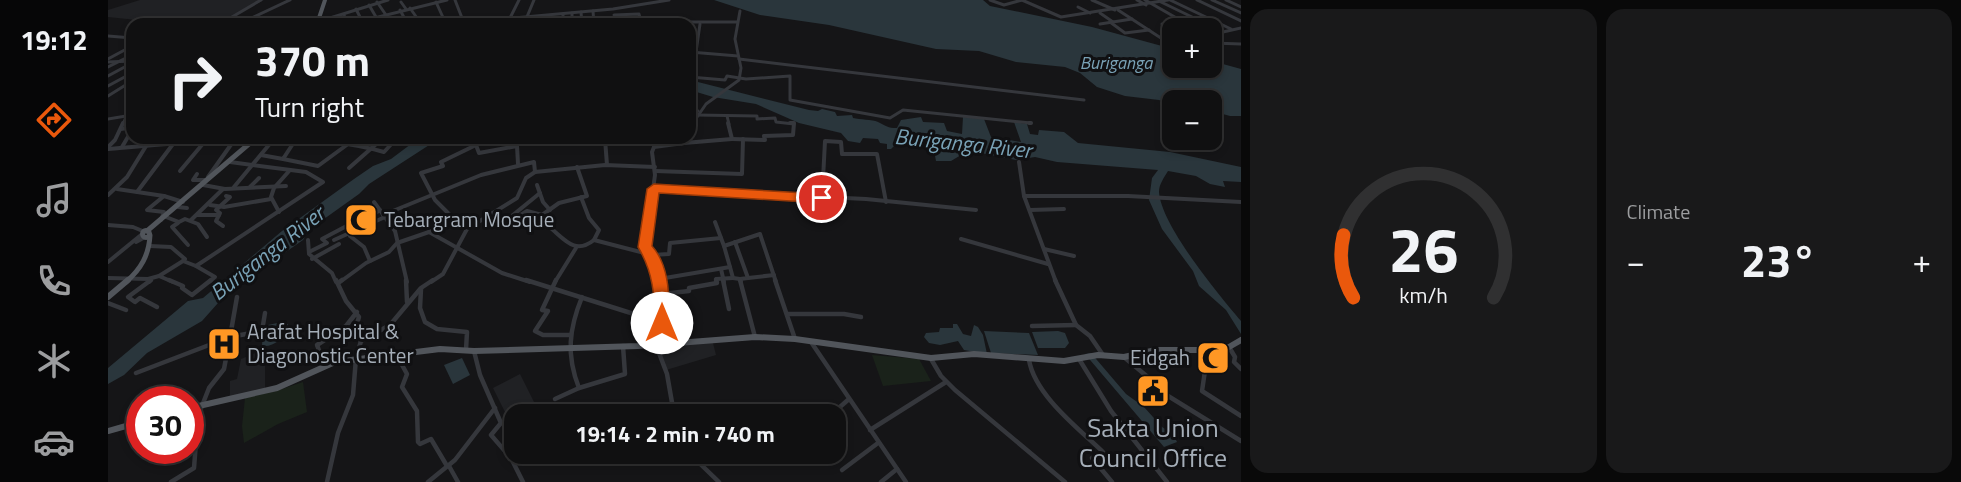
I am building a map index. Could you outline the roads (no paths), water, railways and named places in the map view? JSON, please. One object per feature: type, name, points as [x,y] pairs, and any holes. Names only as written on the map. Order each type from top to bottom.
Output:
[{"type":"main road","points":[[318,18],[325,0]]},
{"type":"main road","points":[[108,297],[134,277],[150,246],[146,234],[250,144]]},
{"type":"main road","points":[[204,405],[277,388],[325,366],[356,358],[440,350],[623,346],[755,337],[795,339],[931,358],[974,354],[1029,360],[1080,359],[1100,355],[1124,357],[1156,350],[1201,351],[1235,343]]},
{"type":"main road","points":[[108,431],[126,426]]},
{"type":"street","points":[[230,18],[261,0]]},
{"type":"street","points":[[252,18],[290,0]]},
{"type":"street","points":[[361,0],[358,9],[361,18]]},
{"type":"street","points":[[334,18],[388,0]]},
{"type":"street","points":[[372,18],[447,0]]},
{"type":"street","points":[[455,0],[462,18]]},
{"type":"street","points":[[510,18],[519,0]]},
{"type":"street","points":[[526,17],[534,0]]},
{"type":"street","points":[[510,18],[613,9],[669,0]]},
{"type":"street","points":[[990,0],[1004,5],[1022,0],[1045,8],[1061,17],[1169,0],[1232,30]]},
{"type":"street","points":[[1092,0],[1117,10],[1162,39]]},
{"type":"street","points":[[1137,0],[1146,5]]},
{"type":"street","points":[[1145,0],[1176,18]]},
{"type":"street","points":[[1197,0],[1241,21]]},
{"type":"street","points":[[1212,0],[1241,13]]},
{"type":"street","points":[[1226,0],[1241,7]]},
{"type":"street","points":[[401,2],[406,9]]},
{"type":"street","points":[[436,2],[443,18]]},
{"type":"street","points":[[1160,2],[1223,32],[1241,28]]},
{"type":"street","points":[[378,3],[386,15]]},
{"type":"street","points":[[369,5],[376,17]]},
{"type":"street","points":[[1078,7],[1091,13]]},
{"type":"street","points":[[410,8],[417,18]]},
{"type":"street","points":[[613,9],[614,18]]},
{"type":"street","points":[[400,10],[404,18]]},
{"type":"street","points":[[593,11],[594,18]]},
{"type":"street","points":[[697,113],[740,76],[735,39],[740,11]]},
{"type":"street","points":[[581,12],[582,18]]},
{"type":"street","points":[[1099,12],[1125,33],[1149,30]]},
{"type":"street","points":[[572,13],[572,18]]},
{"type":"street","points":[[614,15],[639,14],[640,18]]},
{"type":"street","points":[[1100,24],[1133,19]]},
{"type":"street","points":[[696,24],[737,22]]},
{"type":"street","points":[[700,24],[696,52],[1084,100]]},
{"type":"street","points":[[108,36],[126,38]]},
{"type":"street","points":[[1222,43],[1241,44]]},
{"type":"street","points":[[108,60],[126,50]]},
{"type":"street","points":[[108,67],[126,58]]},
{"type":"street","points":[[108,60],[126,62]]},
{"type":"street","points":[[108,76],[126,66]]},
{"type":"street","points":[[108,86],[126,76]]},
{"type":"street","points":[[696,78],[724,80],[727,76],[740,76],[746,79],[790,76],[790,100],[890,118],[903,110],[1031,123]]},
{"type":"street","points":[[108,96],[126,85]]},
{"type":"street","points":[[696,140],[793,135],[794,123],[776,122],[775,118],[757,119],[757,116],[697,113]]},
{"type":"street","points":[[727,116],[732,139]]},
{"type":"street","points":[[108,119],[126,117]]},
{"type":"street","points":[[108,148],[115,140],[126,117]]},
{"type":"street","points":[[120,129],[126,128]]},
{"type":"street","points":[[327,482],[338,433],[353,395],[356,358],[361,341],[390,325],[421,288],[443,274],[467,229],[517,198],[526,178],[535,172],[607,165],[742,174],[743,139]]},
{"type":"street","points":[[122,148],[126,140]]},
{"type":"street","points":[[822,198],[825,141],[841,142],[843,154],[877,154],[886,202]]},
{"type":"street","points":[[108,148],[165,144]]},
{"type":"street","points":[[137,192],[173,144]]},
{"type":"street","points":[[180,171],[203,144]]},
{"type":"street","points":[[204,183],[232,144]]},
{"type":"street","points":[[234,188],[271,144]]},
{"type":"street","points":[[283,159],[291,144]]},
{"type":"street","points":[[261,155],[318,166],[348,144]]},
{"type":"street","points":[[350,144],[384,152],[391,144]]},
{"type":"street","points":[[349,168],[376,144]]},
{"type":"street","points":[[604,144],[607,165]]},
{"type":"street","points":[[654,144],[652,152],[656,169],[645,247],[652,255],[662,294],[662,319],[658,344],[667,374],[672,404]]},
{"type":"street","points":[[654,147],[669,144]]},
{"type":"street","points":[[338,283],[370,261],[389,252],[397,243],[429,232],[451,216],[435,200],[422,173],[443,166],[441,162],[454,153],[476,145],[479,153],[516,146],[519,164]]},
{"type":"street","points":[[108,195],[117,189],[148,146]]},
{"type":"street","points":[[196,266],[323,182],[306,172],[230,162]]},
{"type":"street","points":[[309,252],[327,243],[322,239],[356,221],[383,214],[433,193],[519,164],[534,162],[535,172]]},
{"type":"street","points":[[1019,162],[1024,196],[1063,302],[1076,325],[1090,336],[1100,355]]},
{"type":"street","points":[[508,221],[527,211],[542,215],[559,203],[587,196],[577,167]]},
{"type":"street","points":[[279,212],[271,200],[274,188],[290,170]]},
{"type":"street","points":[[246,173],[254,173]]},
{"type":"street","points":[[197,174],[194,181],[223,189],[286,186]]},
{"type":"street","points":[[250,188],[259,178]]},
{"type":"street","points":[[537,185],[550,210]]},
{"type":"street","points":[[117,189],[164,196],[187,208]]},
{"type":"street","points":[[191,220],[223,189]]},
{"type":"street","points":[[654,189],[886,202],[976,210]]},
{"type":"street","points":[[508,221],[540,193]]},
{"type":"street","points":[[164,196],[147,210],[164,212],[163,219],[179,222]]},
{"type":"street","points":[[219,215],[216,210],[230,197],[226,196]]},
{"type":"street","points":[[1024,196],[1145,197],[1241,202]]},
{"type":"street","points":[[492,213],[508,221],[533,228],[547,225],[576,248],[584,248],[594,240],[599,230],[589,218],[581,197]]},
{"type":"street","points":[[210,205],[219,207],[271,200]]},
{"type":"street","points":[[374,202],[396,233],[406,269],[407,302]]},
{"type":"street","points":[[1029,210],[1064,209]]},
{"type":"street","points":[[334,240],[383,214]]},
{"type":"street","points":[[196,215],[219,215]]},
{"type":"street","points":[[219,215],[216,221],[223,226]]},
{"type":"street","points":[[188,245],[172,227],[185,219],[198,224],[207,237]]},
{"type":"street","points":[[714,222],[734,278]]},
{"type":"street","points":[[108,225],[133,226],[146,234],[108,262]]},
{"type":"street","points":[[349,231],[350,236],[364,247],[370,261]]},
{"type":"street","points":[[429,232],[502,273],[662,319]]},
{"type":"street","points":[[724,246],[759,234],[795,339]]},
{"type":"street","points":[[312,259],[339,244],[329,235]]},
{"type":"street","points":[[594,240],[652,255],[669,254],[670,243],[721,238]]},
{"type":"street","points":[[961,239],[1049,264]]},
{"type":"street","points":[[308,240],[312,259],[332,273],[346,301],[357,312],[359,317],[355,330],[361,341]]},
{"type":"street","points":[[735,242],[748,278]]},
{"type":"street","points":[[150,246],[171,247],[185,259],[183,261]]},
{"type":"street","points":[[570,335],[543,335],[535,332],[548,311],[542,310],[551,288],[576,248]]},
{"type":"street","points":[[1044,249],[1074,256]]},
{"type":"street","points":[[159,276],[183,286],[182,288],[192,295],[215,277],[183,261]]},
{"type":"street","points":[[157,308],[140,298],[135,302],[128,297],[183,261]]},
{"type":"street","points":[[659,279],[730,267]]},
{"type":"street","points":[[721,269],[729,309]]},
{"type":"street","points":[[662,294],[689,291],[689,288],[717,283],[716,279],[774,275]]},
{"type":"street","points":[[108,278],[134,277],[151,280]]},
{"type":"street","points":[[740,279],[755,337]]},
{"type":"street","points":[[421,288],[420,308],[425,322],[430,327],[467,332],[470,351],[501,423],[491,435],[511,458],[523,482]]},
{"type":"street","points":[[204,400],[209,388],[225,369],[237,297]]},
{"type":"street","points":[[579,388],[567,348],[582,297]]},
{"type":"street","points":[[108,303],[126,310]]},
{"type":"street","points":[[325,366],[317,345],[346,326],[357,312]]},
{"type":"street","points":[[136,373],[230,337],[262,331],[265,313]]},
{"type":"street","points":[[787,314],[837,314],[861,317]]},
{"type":"street","points":[[1032,326],[1076,325]]},
{"type":"street","points":[[811,342],[906,482]]},
{"type":"street","points":[[1235,343],[1234,362],[1241,369]]},
{"type":"street","points":[[555,399],[579,388],[625,374],[623,346]]},
{"type":"street","points":[[1201,351],[1206,364],[1202,391],[1241,416]]},
{"type":"street","points":[[396,353],[407,374],[402,387],[417,411],[418,444],[431,439],[459,482]]},
{"type":"street","points":[[1124,357],[1155,383],[1160,391],[1241,441]]},
{"type":"street","points":[[931,358],[935,368],[964,400],[1065,482]]},
{"type":"street","points":[[1080,359],[1111,411],[1167,482]]},
{"type":"street","points":[[1029,360],[1031,371],[1057,408],[1103,452],[1092,458],[1112,482]]},
{"type":"street","points":[[870,430],[946,382]]},
{"type":"street","points":[[843,404],[849,399]]},
{"type":"street","points":[[428,482],[448,466],[495,408]]},
{"type":"street","points":[[842,470],[878,443]]},
{"type":"street","points":[[171,482],[188,473],[195,464]]},
{"type":"street","points":[[700,464],[719,482]]},
{"type":"street","points":[[881,482],[897,469]]},
{"type":"water","name":"Buriganga","points":[[714,0],[983,0],[990,6],[1092,27],[1162,46],[1162,78],[1222,78],[1222,64],[1241,69],[1241,116],[1222,114],[1222,90],[1162,90],[1162,101],[1125,96],[1097,87],[1080,73],[1065,67],[1016,62],[979,51],[936,49],[829,25],[760,15]]},
{"type":"water","name":"Buriganga River","points":[[696,82],[809,110],[822,109],[835,112],[837,116],[852,115],[853,118],[875,121],[891,128],[897,128],[901,120],[921,117],[923,122],[944,123],[947,131],[962,134],[963,117],[984,119],[991,137],[1021,142],[1014,122],[1027,124],[1030,134],[1038,135],[1039,130],[1064,132],[1078,143],[1170,152],[1241,167],[1241,182],[1223,181],[1225,187],[1210,184],[1196,176],[1168,171],[1159,192],[1169,222],[1192,259],[1241,321],[1241,334],[1226,310],[1199,286],[1193,271],[1162,229],[1149,200],[1152,178],[1158,170],[1057,162],[1035,157],[1016,160],[976,152],[961,155],[951,161],[936,161],[933,145],[896,144],[891,149],[887,149],[887,144],[880,143],[878,139],[863,138],[860,143],[848,141],[841,133],[799,123],[756,104],[696,92]]},
{"type":"water","name":"Buriganga River","points":[[411,144],[431,144],[369,184],[359,194],[310,229],[303,240],[226,294],[202,321],[147,353],[124,375],[108,384],[108,368],[188,301],[203,298],[282,231],[373,166],[391,159]]},
{"type":"water","points":[[282,322],[288,324],[282,337],[272,345],[262,346],[263,332],[268,325]]},
{"type":"water","points":[[953,324],[957,324],[963,334],[971,336],[974,325],[978,327],[983,335],[987,354],[964,350],[958,341],[940,345],[929,343],[924,337],[926,333],[939,332],[940,328],[953,328]]},
{"type":"water","points":[[984,331],[1029,333],[1038,355],[991,353]]},
{"type":"water","points":[[1032,332],[1065,333],[1069,343],[1065,348],[1038,348]]},
{"type":"water","points":[[1091,353],[1126,394],[1173,434],[1177,442],[1164,447],[1085,354]]},
{"type":"water","points":[[462,358],[470,375],[453,384],[444,365]]},
{"type":"place","name":"Tebargram Mosque","points":[[361,220]]},
{"type":"place","name":"Arafat Hospital & Diagonostic Center","points":[[224,344]]},
{"type":"place","name":"Eidgah","points":[[1213,358]]},
{"type":"place","name":"Sakta Union Council Office","points":[[1153,391]]}]
